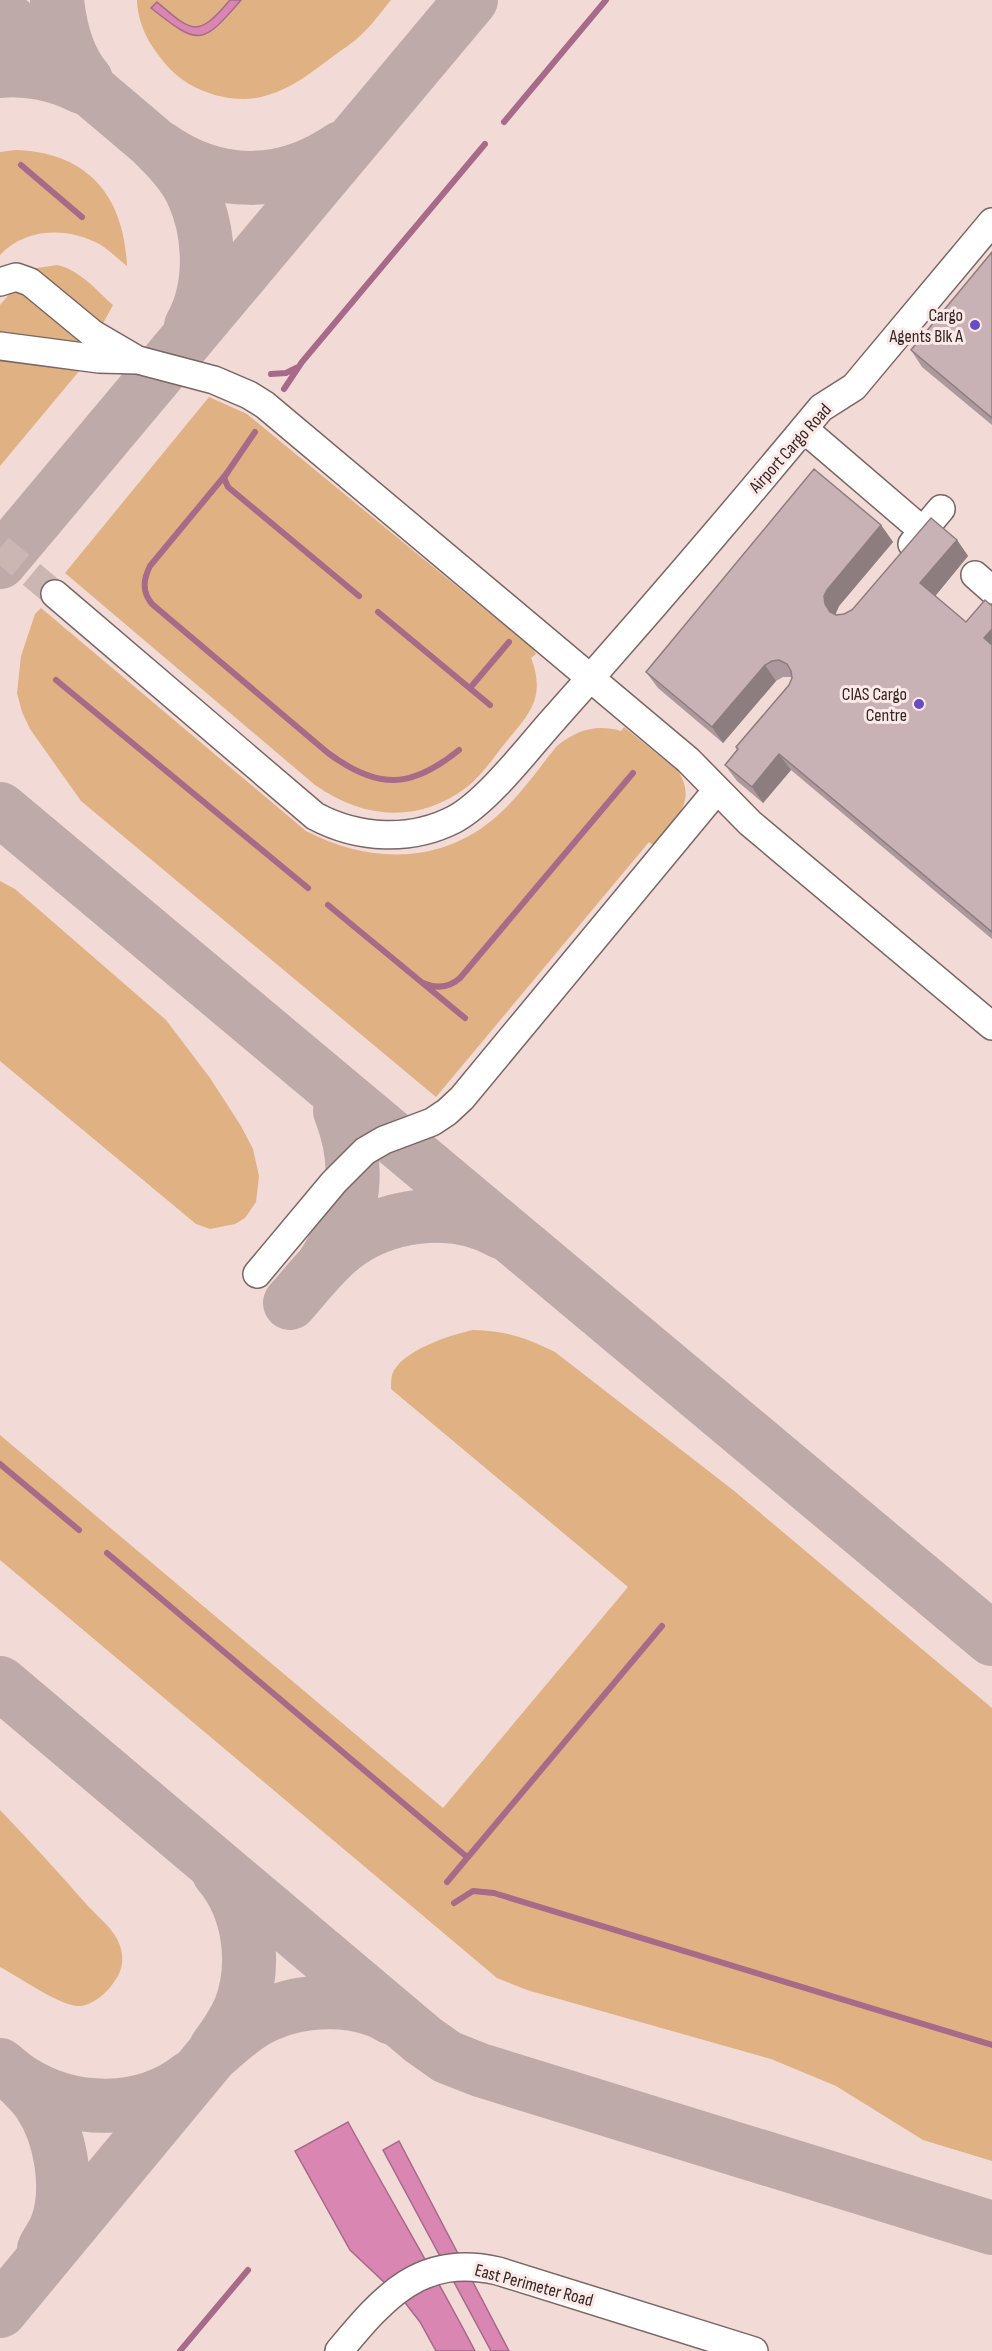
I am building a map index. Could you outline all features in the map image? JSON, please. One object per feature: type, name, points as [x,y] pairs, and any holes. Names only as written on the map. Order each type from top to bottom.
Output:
[{"type":"lane","name":"Airport Cargo Road","points":[[55,594],[303,807],[332,825],[369,834],[410,833],[455,819],[480,802],[591,678],[821,408],[854,387],[992,222]]},
{"type":"lane","points":[[0,282],[16,277],[30,282],[93,334],[138,360]]},
{"type":"lane","points":[[0,346],[99,359],[138,360],[214,380],[249,395],[265,405],[688,760],[718,779],[750,823],[992,1026]]},
{"type":"lane","points":[[804,429],[923,531]]},
{"type":"lane","points":[[894,565],[941,509]]},
{"type":"lane","points":[[256,1274],[334,1182],[365,1151],[384,1140],[432,1122],[462,1098],[718,779]]},
{"type":"lane","name":"East Perimeter Road","points":[[339,2351],[389,2295],[427,2273],[460,2266],[482,2268],[754,2351]]},
{"type":"shaded area","points":[[137,0],[230,0],[210,21],[195,27],[179,20],[157,2],[152,8],[201,35],[219,26],[241,0],[391,0],[358,38],[317,69],[268,95],[242,99],[203,91],[170,69],[147,38],[140,20]]},
{"type":"shaded area","points":[[230,0],[241,0],[217,26],[199,36],[180,29],[151,8],[157,2],[179,20],[194,27],[202,26],[210,21]]},
{"type":"shaded area","points":[[15,150],[62,159],[81,169],[97,182],[118,218],[127,266],[101,245],[89,239],[62,233],[48,233],[22,239],[0,255],[0,152]]},
{"type":"shaded area","points":[[57,265],[80,276],[113,305],[100,329],[31,269]]},
{"type":"shaded area","points":[[22,290],[92,343],[89,350],[0,338],[0,305],[12,291]]},
{"type":"shaded area","points":[[0,355],[85,364],[0,466]]},
{"type":"shaded area","points":[[209,397],[247,414],[533,649],[536,654],[531,658],[537,684],[536,694],[528,713],[478,777],[448,799],[410,812],[391,813],[352,805],[333,796],[315,785],[65,573]]},
{"type":"shaded area","points":[[41,608],[306,831],[330,842],[380,854],[429,851],[453,844],[476,832],[497,816],[521,791],[557,746],[579,732],[595,728],[621,731],[624,727],[678,771],[684,782],[686,793],[684,802],[675,820],[653,845],[649,842],[436,1097],[81,801],[30,729],[17,693],[21,656],[35,614]]},
{"type":"shaded area","points":[[0,881],[15,889],[166,1020],[210,1078],[253,1149],[259,1176],[256,1202],[245,1218],[235,1224],[210,1229],[196,1224],[0,1061]]},
{"type":"shaded area","points":[[473,1330],[515,1336],[555,1352],[733,1490],[992,1708],[992,2161],[923,2140],[836,2086],[771,2059],[527,1990],[497,1978],[0,1560],[0,1435],[443,1808],[628,1587],[391,1389],[392,1375],[405,1359],[427,1345]]},
{"type":"shaded area","points":[[0,1810],[107,1926],[120,1945],[122,1956],[120,1972],[107,1991],[93,2002],[82,2006],[69,2004],[0,1967]]},
{"type":"shaded area","points":[[348,2122],[475,2351],[436,2351],[420,2322],[403,2300],[350,2250],[295,2151]]},
{"type":"shaded area","points":[[399,2141],[509,2351],[491,2351],[383,2150]]},
{"type":"building","name":"Cargo Agents Blk A","points":[[992,252],[992,418],[911,350]]},
{"type":"building","points":[[814,469],[881,525],[827,590],[824,596],[825,604],[830,612],[836,615],[852,610],[931,518],[957,540],[920,583],[966,622],[985,600],[992,606],[992,629],[984,638],[992,645],[992,932],[779,754],[752,787],[725,765],[738,749],[736,747],[789,685],[792,678],[787,664],[779,660],[765,665],[712,727],[646,672]]},
{"type":"waterway","points":[[504,122],[606,0]]},
{"type":"waterway","points":[[284,389],[302,362],[485,144]]},
{"type":"waterway","points":[[21,165],[82,217]]},
{"type":"waterway","points":[[271,374],[286,373],[296,368]]},
{"type":"waterway","points":[[255,432],[224,478],[228,487],[359,596]]},
{"type":"waterway","points":[[227,473],[150,566],[145,586],[146,595],[152,604],[328,753],[363,774],[379,779],[410,778],[442,763],[459,750]]},
{"type":"waterway","points":[[378,612],[490,705]]},
{"type":"waterway","points":[[470,688],[509,642]]},
{"type":"waterway","points":[[56,680],[308,888]]},
{"type":"waterway","points":[[423,983],[443,987],[460,978],[633,773]]},
{"type":"waterway","points":[[328,905],[465,1018]]},
{"type":"waterway","points":[[0,1464],[79,1530]]},
{"type":"waterway","points":[[107,1553],[467,1857]]},
{"type":"waterway","points":[[447,1882],[662,1626]]},
{"type":"waterway","points":[[454,1903],[473,1891],[494,1893],[992,2045]]},
{"type":"waterway","points":[[180,2351],[248,2270]]},
{"type":"taxiway","points":[[57,0],[69,52],[86,80]]},
{"type":"taxiway","points":[[0,562],[471,0]]},
{"type":"taxiway","points":[[0,13],[152,142],[184,178],[192,192],[203,225],[207,260],[203,294],[191,326]]},
{"type":"taxiway","points":[[0,71],[42,73],[82,87]]},
{"type":"taxiway","points":[[159,147],[204,170],[227,176],[250,178],[273,176],[296,170],[319,161],[341,148]]},
{"type":"taxiway","points":[[0,809],[992,1639]]},
{"type":"taxiway","points":[[323,1265],[342,1228],[352,1190],[351,1152],[340,1111]]},
{"type":"taxiway","points":[[290,1303],[340,1249],[357,1237],[396,1221],[418,1217],[461,1218],[482,1223],[501,1232]]},
{"type":"taxiway","points":[[0,1683],[423,2040],[447,2057],[480,2070],[992,2228]]},
{"type":"taxiway","points":[[216,2048],[240,2009],[245,1992],[249,1956],[248,1938],[238,1903],[230,1887],[219,1873]]},
{"type":"taxiway","points":[[0,2311],[212,2055],[245,2028],[282,2009],[314,2003],[331,2002],[363,2006],[392,2018]]},
{"type":"taxiway","points":[[0,2065],[19,2080],[42,2093],[63,2100],[108,2106],[130,2104],[152,2098],[191,2077]]},
{"type":"taxiway","points":[[22,2083],[38,2101],[47,2117],[61,2163],[63,2179],[61,2210],[56,2228],[44,2249]]},
{"type":"tunnel","points":[[0,548],[55,594]]},
{"type":"place","name":"Cargo Agents Blk A","points":[[975,325]]},
{"type":"place","name":"CIAS Cargo Centre","points":[[919,704]]}]
